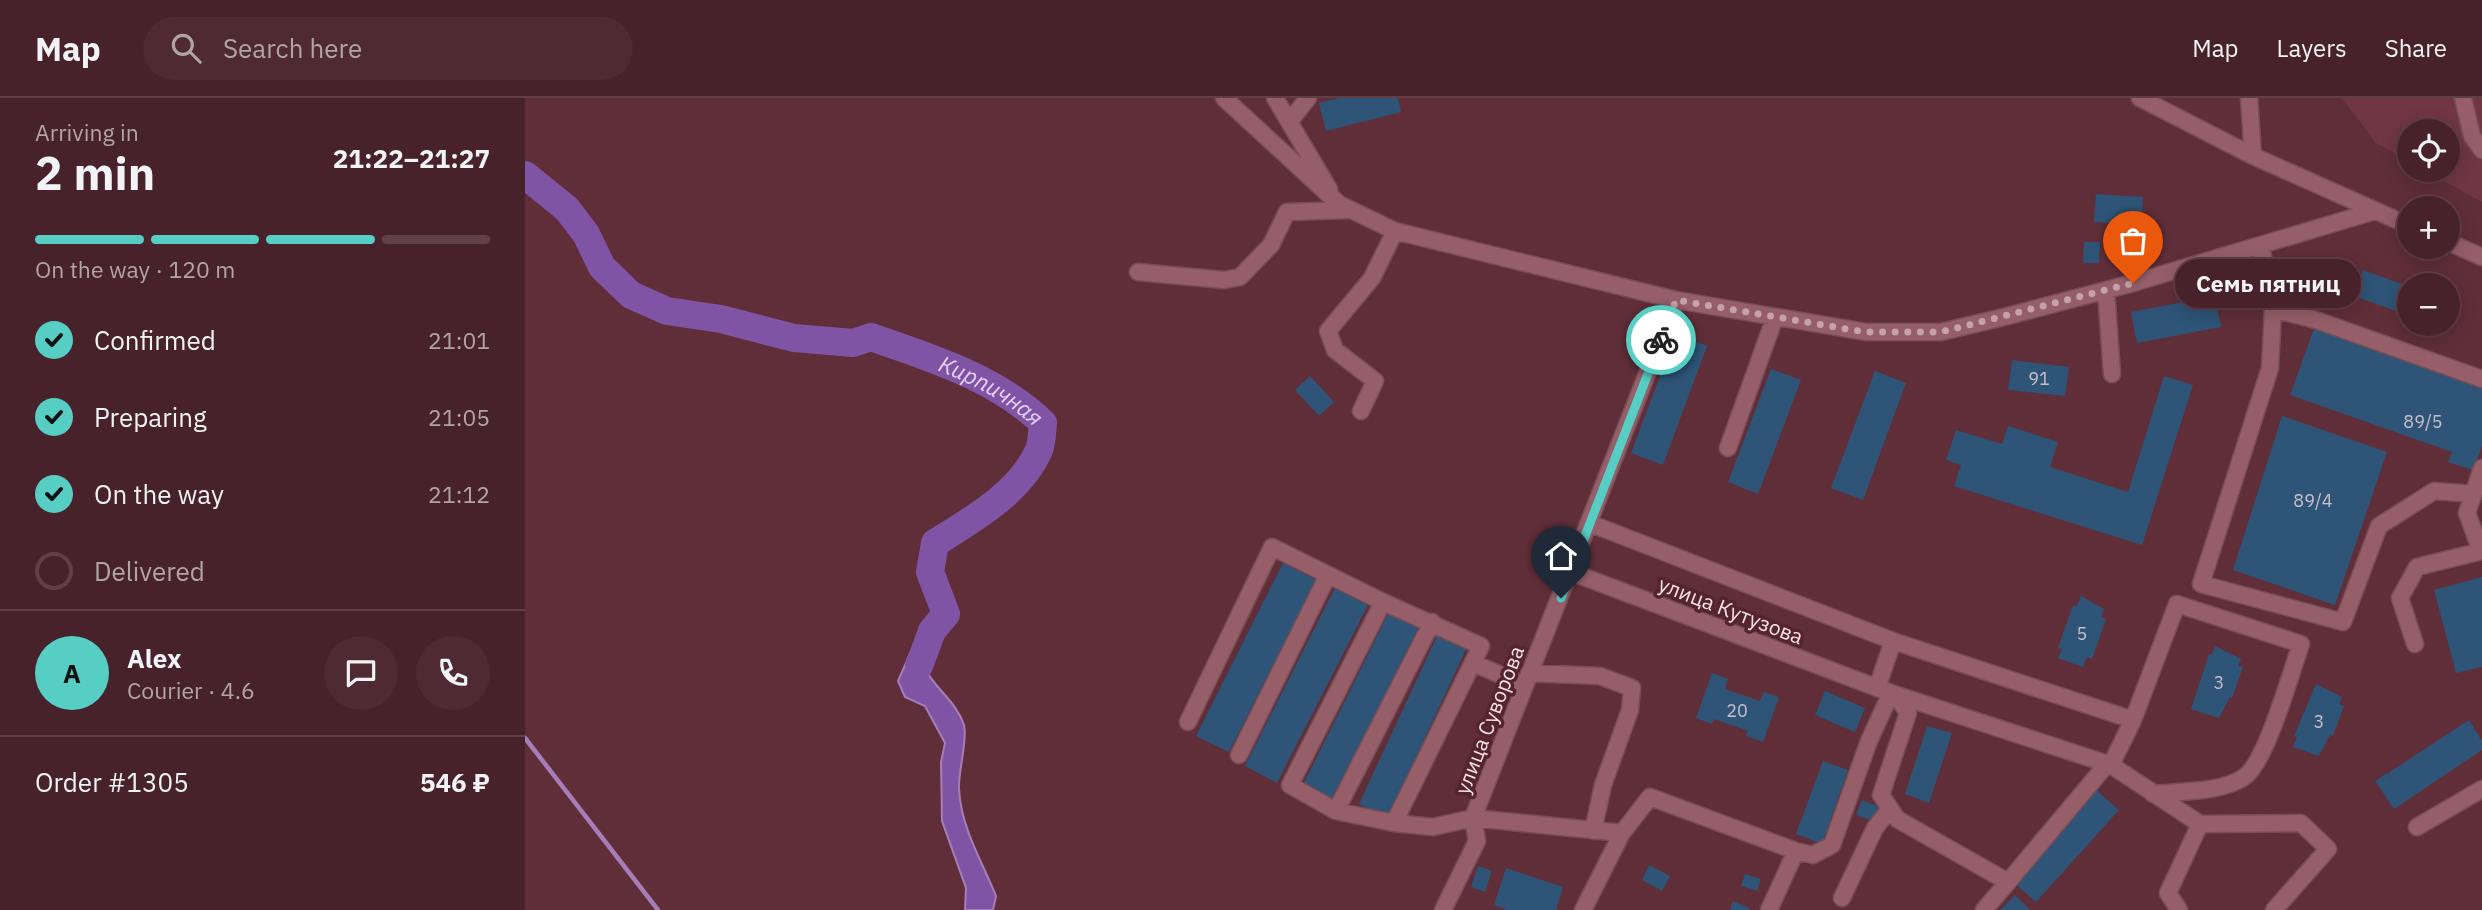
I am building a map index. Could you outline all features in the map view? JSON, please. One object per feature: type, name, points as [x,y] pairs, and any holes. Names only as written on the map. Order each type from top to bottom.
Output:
[{"type":"street","points":[[1224,98],[1348,210],[1395,231],[1676,300],[1865,332],[1941,332],[2106,290],[2375,211]]},
{"type":"street","points":[[1275,98],[1335,199]]},
{"type":"street","points":[[1290,121],[1308,98]]},
{"type":"street","points":[[2140,98],[2253,156],[2397,220]]},
{"type":"street","points":[[2249,98],[2252,104],[2253,156]]},
{"type":"street","points":[[2463,98],[2472,136],[2482,150]]},
{"type":"street","points":[[1138,272],[1224,280],[1240,277],[1271,244],[1287,212],[1348,210]]},
{"type":"street","points":[[1361,411],[1375,382],[1335,350],[1328,331],[1372,278],[1395,231]]},
{"type":"street","points":[[2261,246],[2273,309],[2270,368],[2201,584],[2343,622],[2379,526],[2434,491],[2474,494]]},
{"type":"street","points":[[2460,247],[2482,257]]},
{"type":"street","points":[[2106,290],[2112,374]]},
{"type":"street","name":"улица Суворова","points":[[1622,833],[1473,818],[1676,300]]},
{"type":"street","points":[[2273,309],[2316,320],[2482,379]]},
{"type":"street","points":[[1728,448],[1775,317]]},
{"type":"street","points":[[2415,644],[2400,598],[2417,567],[2481,551],[2467,513],[2482,468]]},
{"type":"street","name":"улица Кутузова","points":[[1588,523],[1893,641],[2133,720]]},
{"type":"street","points":[[1188,722],[1272,547],[1383,602],[1481,646],[1394,823]]},
{"type":"street","name":"улица Кутузова","points":[[1571,572],[1888,692],[2109,764],[2200,824]]},
{"type":"street","points":[[1240,755],[1328,575]]},
{"type":"street","points":[[1383,602],[1290,785],[1336,811],[1394,823],[1433,827],[1473,818],[1477,841],[1444,910]]},
{"type":"street","points":[[1984,910],[2109,764],[2133,720],[2177,604],[2301,644],[2263,754],[2245,777],[2215,788],[2153,794]]},
{"type":"street","points":[[1336,811],[1432,622]]},
{"type":"street","points":[[1583,910],[1622,833],[1650,797],[1796,851],[1813,855],[1832,845],[1888,692],[1893,641]]},
{"type":"street","points":[[1473,663],[1526,679],[1601,676],[1632,688],[1630,710],[1603,785],[1593,831]]},
{"type":"street","points":[[1888,692],[1908,713],[1881,795],[1896,819],[2008,882]]},
{"type":"street","points":[[2417,827],[2482,789]]},
{"type":"street","points":[[1842,898],[1875,828],[1890,808]]},
{"type":"street","points":[[2179,910],[2168,893],[2200,824],[2301,823],[2328,849],[2274,910]]},
{"type":"street","points":[[1769,910],[1796,851]]},
{"type":"shaded area","points":[[2342,98],[2482,98],[2482,202],[2446,182],[2460,182],[2460,119],[2397,119],[2397,155],[2376,143]]},
{"type":"shaded area","points":[[932,631],[927,672],[957,710],[964,725],[965,738],[959,782],[961,803],[968,831],[996,896],[993,910],[965,910],[966,888],[942,821],[941,762],[945,743],[925,706],[905,697],[898,681],[912,649]]},
{"type":"building","points":[[1339,98],[1398,98],[1401,112],[1326,131],[1319,103]]},
{"type":"building","points":[[2096,194],[2143,197],[2142,225],[2094,222]]},
{"type":"building","points":[[2084,242],[2100,242],[2099,263],[2083,263]]},
{"type":"building","points":[[2363,270],[2397,282],[2397,311],[2354,296]]},
{"type":"building","points":[[2280,272],[2334,281],[2331,296],[2278,287]]},
{"type":"building","points":[[2215,296],[2221,327],[2137,343],[2131,312]]},
{"type":"building","points":[[2315,326],[2482,383],[2482,446],[2473,470],[2448,462],[2452,452],[2290,395]]},
{"type":"building","points":[[1676,334],[1707,346],[1663,465],[1631,453]]},
{"type":"building","points":[[2012,360],[2069,367],[2065,396],[2008,390]]},
{"type":"building","points":[[1771,369],[1801,380],[1758,494],[1728,482]]},
{"type":"building","points":[[1875,371],[1906,383],[1863,500],[1831,488]]},
{"type":"building","points":[[1310,376],[1334,402],[1319,416],[1295,390]]},
{"type":"building","points":[[2164,376],[2193,385],[2142,545],[1954,486],[1961,465],[1946,460],[1956,430],[2002,444],[2008,426],[2058,442],[2050,467],[2128,492]]},
{"type":"building","points":[[2282,416],[2387,452],[2335,605],[2233,570]]},
{"type":"building","points":[[1283,563],[1316,580],[1229,752],[1196,736]]},
{"type":"building","points":[[2482,577],[2482,667],[2456,673],[2434,590]]},
{"type":"building","points":[[1335,588],[1368,605],[1277,783],[1245,766]]},
{"type":"building","points":[[2081,596],[2104,609],[2101,617],[2106,619],[2092,659],[2087,657],[2083,667],[2058,658],[2062,649],[2058,648],[2073,605],[2077,606]]},
{"type":"building","points":[[1389,612],[1419,626],[1333,800],[1303,785]]},
{"type":"building","points":[[1438,634],[1467,647],[1388,818],[1359,804]]},
{"type":"building","points":[[2215,646],[2241,659],[2238,666],[2243,667],[2232,698],[2230,697],[2219,718],[2191,709],[2209,654],[2212,655]]},
{"type":"building","points":[[1712,673],[1728,679],[1725,689],[1760,701],[1764,692],[1779,697],[1763,742],[1746,736],[1748,731],[1714,719],[1712,724],[1696,718]]},
{"type":"building","points":[[2316,684],[2342,697],[2339,704],[2344,706],[2333,736],[2330,735],[2319,756],[2293,747],[2297,737],[2294,736]]},
{"type":"building","points":[[1825,691],[1865,708],[1855,732],[1815,715]]},
{"type":"building","points":[[2469,720],[2482,741],[2482,750],[2394,809],[2375,781],[2387,773],[2392,781],[2388,773]]},
{"type":"building","points":[[1927,726],[1952,733],[1929,803],[1905,794]]},
{"type":"building","points":[[1823,761],[1848,770],[1822,844],[1796,834]]},
{"type":"building","points":[[2096,790],[2119,810],[2036,902],[2013,882]]},
{"type":"building","points":[[1862,800],[1881,808],[1876,822],[1856,815]]},
{"type":"building","points":[[1649,865],[1670,876],[1662,891],[1642,880]]},
{"type":"building","points":[[1478,866],[1492,871],[1485,892],[1471,887]]},
{"type":"building","points":[[1506,868],[1563,887],[1556,910],[1507,910],[1494,905]]},
{"type":"building","points":[[1745,874],[1761,879],[1757,891],[1741,886]]},
{"type":"building","points":[[2015,895],[2030,910],[2000,910]]},
{"type":"building","points":[[1733,901],[1749,908],[1749,910],[1730,910]]},
{"type":"waterway","name":"Кирпичная","points":[[525,175],[567,209],[586,234],[602,267],[631,295],[667,311],[721,319],[794,338],[853,343],[871,337],[984,381],[1005,393],[1043,423],[1039,450],[1020,479],[994,504],[935,543],[930,572],[946,614],[932,631],[919,666]]},
{"type":"waterway","points":[[525,738],[658,910]]},
{"type":"way so far","points":[[1661,340],[1676,300],[1865,332],[1941,332],[2133,283]]},
{"type":"place","name":"Семь пятниц","points":[[2133,283]]},
{"type":"route","points":[[1561,598],[1661,340]]}]
